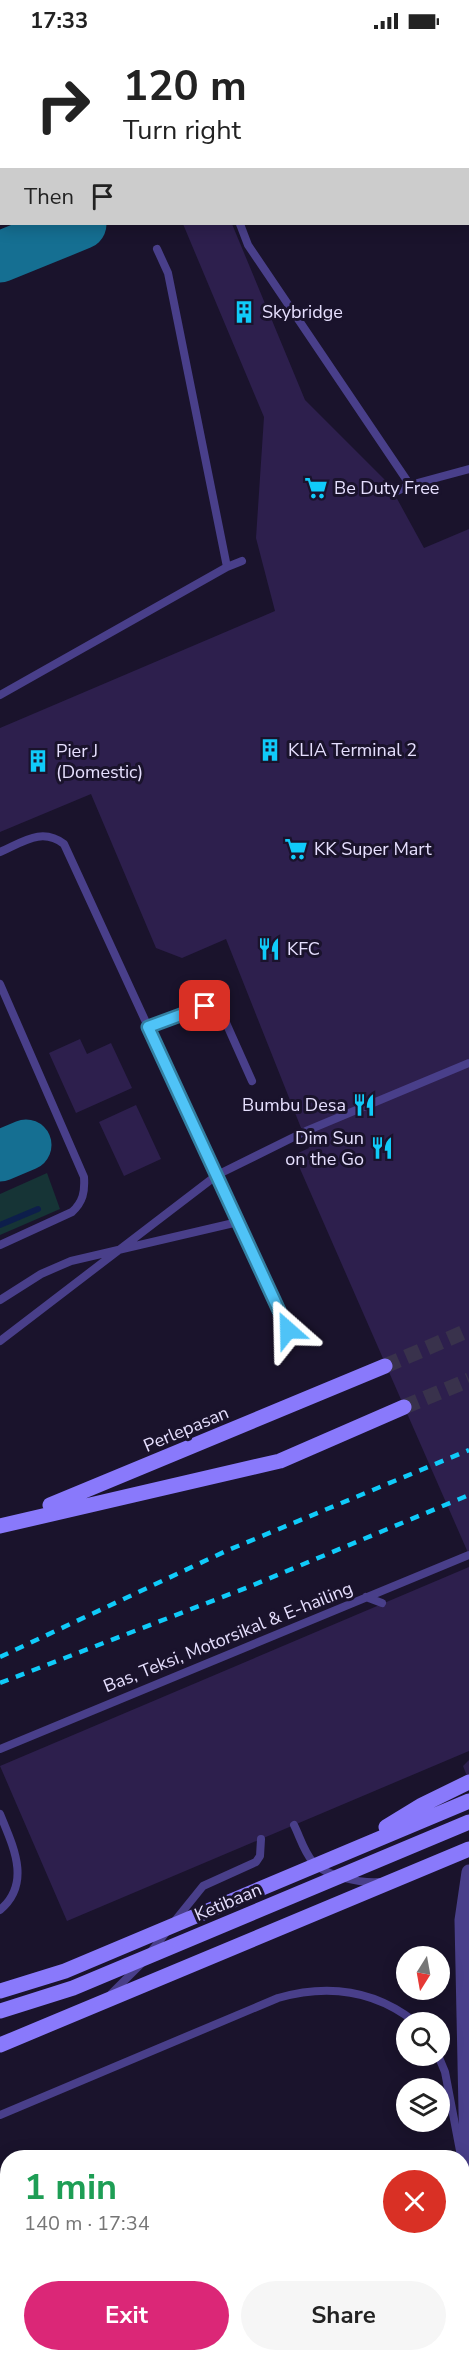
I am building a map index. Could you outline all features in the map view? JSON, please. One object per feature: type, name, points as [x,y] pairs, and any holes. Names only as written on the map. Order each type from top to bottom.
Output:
[{"type":"main road","name":"Perlepasan","points":[[0,1526],[130,1474],[385,1366]]},
{"type":"main road","points":[[0,1526],[280,1461],[404,1407]]},
{"type":"main road","points":[[258,1910],[422,1805],[469,1782]]},
{"type":"main road","points":[[0,1991],[65,1971],[469,1801]]},
{"type":"main road","name":"Ketibaan","points":[[0,2011],[73,1988],[469,1822]]},
{"type":"main road","points":[[0,2045],[469,1849]]},
{"type":"street","points":[[467,2150],[462,1920],[469,1872]]},
{"type":"lane","points":[[240,225],[248,244],[410,485]]},
{"type":"lane","points":[[157,249],[168,273],[227,567]]},
{"type":"lane","points":[[397,491],[410,485],[469,469]]},
{"type":"lane","points":[[0,695],[227,567],[242,561]]},
{"type":"lane","points":[[0,852],[40,834],[54,836],[64,844],[288,1330]]},
{"type":"lane","points":[[0,984],[84,1177],[84,1187],[79,1206],[72,1212],[0,1245]]},
{"type":"lane","points":[[148,1027],[205,1006],[215,1009],[223,1016],[252,1081]]},
{"type":"lane","points":[[0,1341],[217,1175],[306,1131],[469,1063]]},
{"type":"lane","points":[[0,1300],[41,1274],[71,1261],[238,1222]]},
{"type":"lane","name":"Bas, Teksi, Motorsikal & E-hailing","points":[[0,1749],[469,1555]]},
{"type":"lane","points":[[366,1597],[382,1603]]},
{"type":"lane","points":[[0,1814],[19,1869],[12,1895],[0,1910]]},
{"type":"lane","points":[[294,1825],[307,1853],[321,1869],[339,1876],[374,1882],[395,1880]]},
{"type":"lane","points":[[101,2003],[137,1969],[203,1886],[256,1862],[260,1856],[261,1839]]},
{"type":"lane","points":[[0,2115],[278,1998],[299,1992],[328,1989],[361,1994],[400,2012]]},
{"type":"lane","points":[[443,2066],[460,2150]]},
{"type":"green space","points":[[47,1173],[60,1209],[0,1235],[0,1194]]},
{"type":"building","name":"KLIA Terminal 2","points":[[183,225],[232,225],[305,400],[389,484],[424,548],[469,529],[469,1555],[294,1155],[309,1148],[226,939],[182,958],[156,948],[91,794],[0,832],[0,728],[275,611],[256,538],[264,417]]},
{"type":"building","points":[[80,1039],[87,1054],[111,1043],[132,1088],[76,1113],[49,1053]]},
{"type":"building","points":[[136,1105],[161,1159],[124,1176],[99,1122]]},
{"type":"building","points":[[469,1567],[469,1751],[67,1921],[0,1766]]},
{"type":"building","points":[[469,1760],[469,1781],[463,1766]]},
{"type":"waterway","points":[[0,1225],[38,1209]]},
{"type":"taxiway","points":[[0,257],[79,225]]},
{"type":"taxiway","points":[[0,1156],[26,1145]]},
{"type":"tunnel","points":[[385,1366],[469,1330]]},
{"type":"tunnel","points":[[404,1407],[469,1380]]},
{"type":"railway","points":[[0,1657],[226,1551],[469,1450]]},
{"type":"railway","points":[[0,1683],[251,1586],[469,1495]]},
{"type":"place","name":"Skybridge","points":[[244,312]]},
{"type":"place","name":"Be Duty Free","points":[[316,488]]},
{"type":"place","name":"KLIA Terminal 2","points":[[270,750]]},
{"type":"place","name":"Pier J (Domestic)","points":[[38,761]]},
{"type":"place","name":"KK Super Mart","points":[[296,849]]},
{"type":"place","name":"KFC","points":[[269,949]]},
{"type":"place","name":"Bumbu Desa","points":[[364,1105]]},
{"type":"place","name":"Dim Sun on the Go","points":[[382,1148]]},
{"type":"route","points":[[205,1006],[148,1027],[288,1330]]}]
